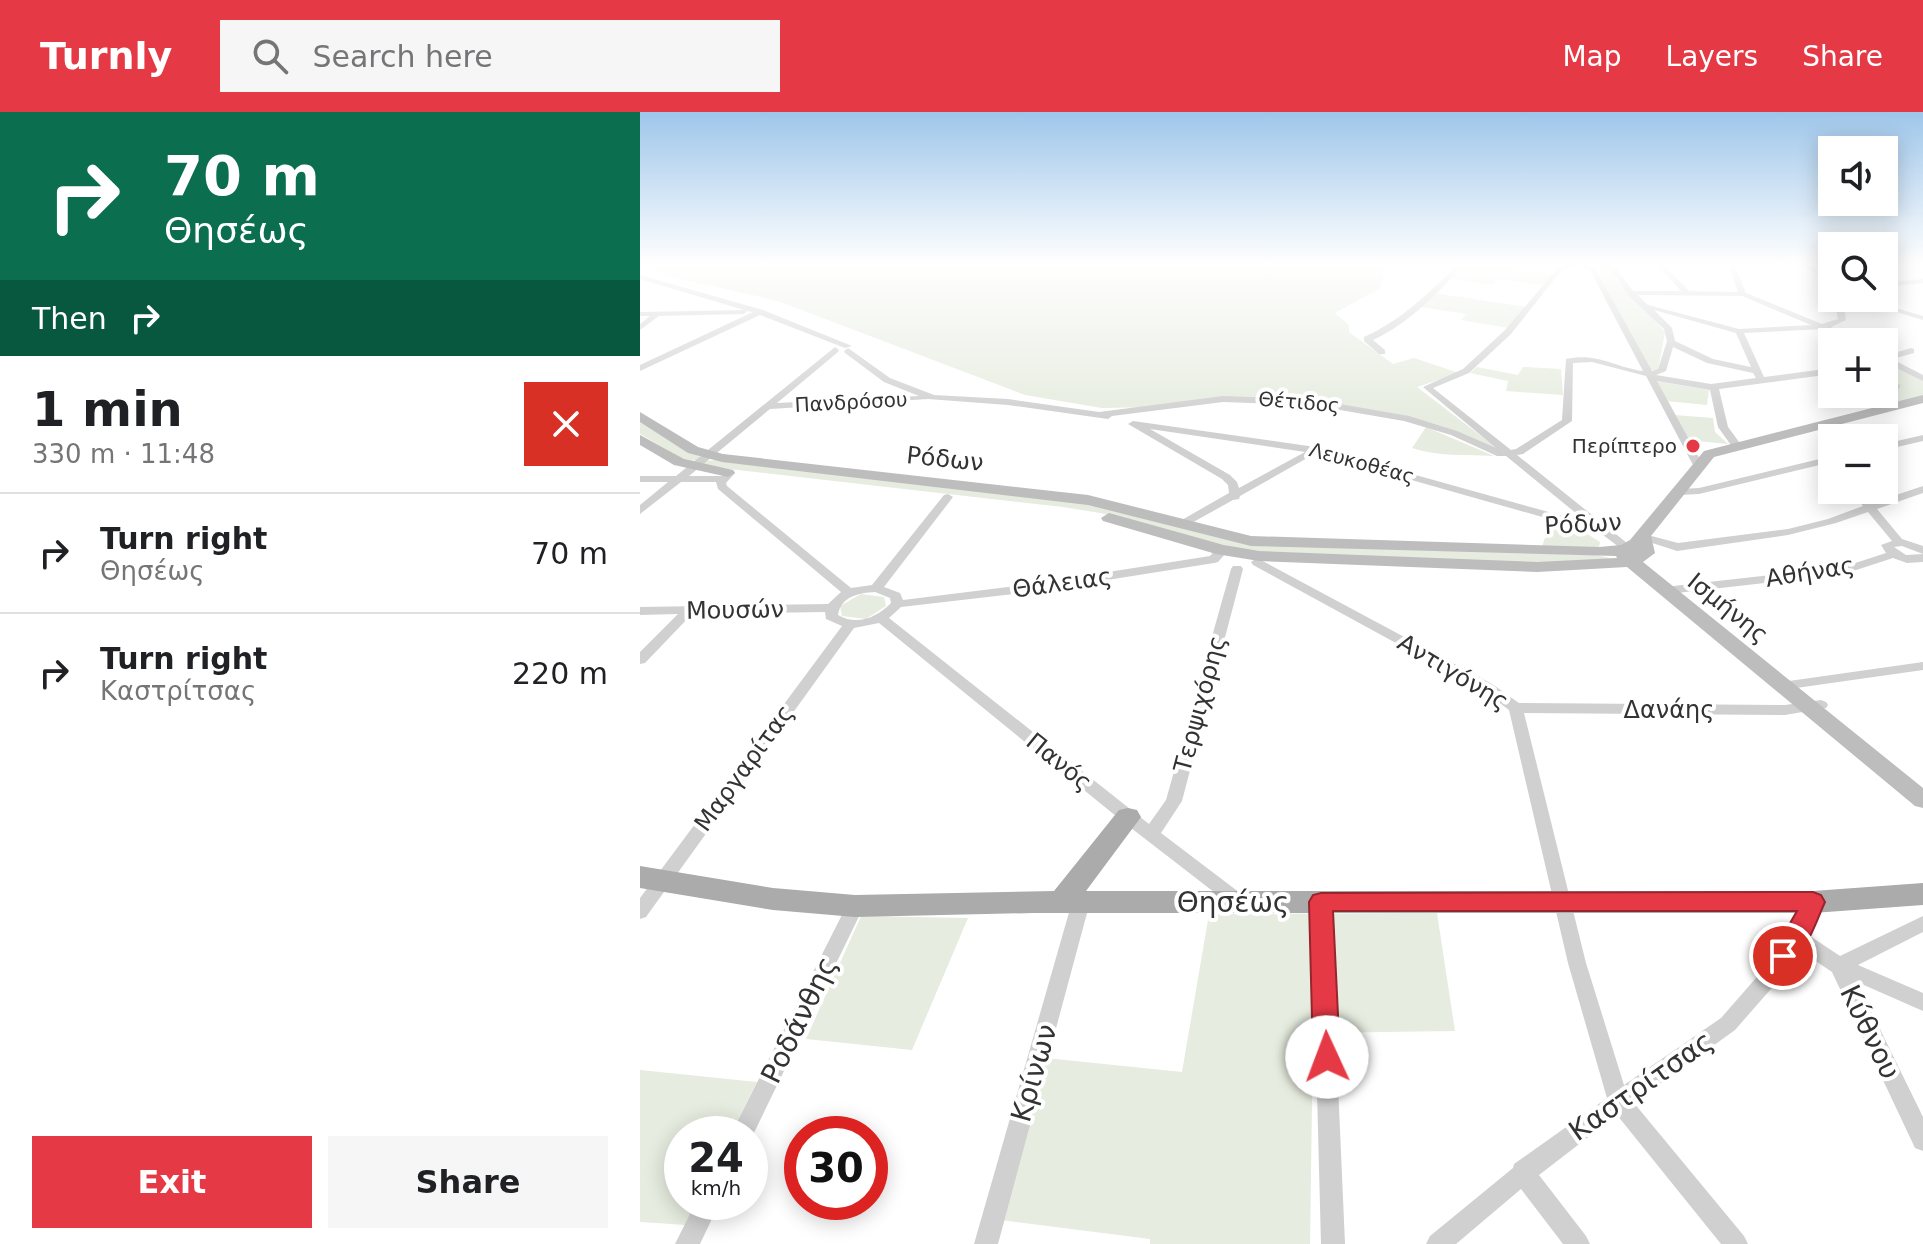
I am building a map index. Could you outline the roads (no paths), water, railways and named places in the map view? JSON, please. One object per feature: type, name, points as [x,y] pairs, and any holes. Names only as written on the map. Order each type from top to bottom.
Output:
[{"type":"main road","points":[[1071,902],[1128,817]]},
{"type":"main road","name":"Θησέως","points":[[651,879],[773,899],[855,906],[1071,902],[1813,902],[1923,894]]},
{"type":"street","points":[[640,368],[752,316]]},
{"type":"street","name":"Θέτιδος","points":[[768,316],[841,350],[887,380],[933,398],[1008,402],[1102,414],[1133,424],[1226,477],[1233,484],[1235,497]]},
{"type":"street","points":[[1382,352],[1367,339],[1382,335],[1407,316]]},
{"type":"street","points":[[1521,316],[1466,371],[1427,386],[1501,453],[1527,448],[1567,421],[1569,361],[1587,358],[1649,375],[1714,387],[1818,373]]},
{"type":"street","points":[[1618,316],[1698,465]]},
{"type":"street","points":[[1649,375],[1662,371],[1670,342],[1666,326],[1656,316]]},
{"type":"street","points":[[1683,316],[1739,331],[1820,327],[1842,320],[1842,316]]},
{"type":"street","points":[[1794,316],[1820,327]]},
{"type":"street","points":[[1739,331],[1762,382]]},
{"type":"street","points":[[1670,342],[1714,362],[1757,371]]},
{"type":"street","points":[[640,511],[825,356],[841,350]]},
{"type":"street","points":[[1898,351],[1923,351]]},
{"type":"street","points":[[1911,351],[1884,359],[1923,378]]},
{"type":"street","points":[[1714,387],[1723,427],[1737,446]]},
{"type":"street","name":"Πανδρόσου","points":[[769,406],[933,398]]},
{"type":"street","name":"Θέτιδος","points":[[1102,414],[1152,411],[1223,399],[1311,402],[1406,418],[1454,433],[1501,453]]},
{"type":"street","points":[[1898,405],[1923,399]]},
{"type":"street","points":[[1632,552],[1709,454],[1885,408]]},
{"type":"street","name":"Ρόδων","points":[[640,416],[681,443],[699,461],[726,476],[1089,514],[1218,555],[1472,566],[1577,566],[1632,552]]},
{"type":"street","name":"Λευκοθέας","points":[[1133,424],[1315,450],[1585,526]]},
{"type":"street","points":[[1898,444],[1923,438]]},
{"type":"street","name":"Ρόδων","points":[[640,439],[661,453],[699,461],[1088,500],[1251,541],[1632,552]]},
{"type":"street","points":[[1184,523],[1315,450]]},
{"type":"street","name":"Ισμήνης","points":[[1501,453],[1585,526],[1632,552],[1789,685],[1923,787]]},
{"type":"street","name":"Ισμήνης","points":[[1501,453],[1632,552],[1789,685]]},
{"type":"street","points":[[1680,492],[1699,491],[1818,464]]},
{"type":"street","points":[[640,479],[726,476],[722,487],[849,593]]},
{"type":"street","points":[[1632,552],[1806,528],[1923,489]]},
{"type":"street","points":[[876,588],[948,497]]},
{"type":"street","points":[[1868,504],[1896,548],[1920,552],[1923,571]]},
{"type":"street","name":"Αθήνας","points":[[1677,589],[1844,570],[1896,548]]},
{"type":"street","points":[[1218,555],[1226,567],[1237,569],[1258,559]]},
{"type":"street","name":"Θάλειας","points":[[897,604],[1032,588],[1218,555]]},
{"type":"street","name":"Αντιγόνης","points":[[1258,559],[1487,687],[1516,708],[1562,904],[1618,1100]]},
{"type":"street","name":"Τερψιχόρης","points":[[1151,834],[1174,801],[1237,569]]},
{"type":"street","points":[[876,588],[896,596],[897,604],[881,618],[850,624],[838,622],[831,616],[831,608],[837,600],[849,593],[876,588]]},
{"type":"street","name":"Μουσών","points":[[640,611],[831,608]]},
{"type":"street","points":[[640,660],[687,612]]},
{"type":"street","name":"Πανός","points":[[881,618],[1128,817],[1240,902]]},
{"type":"street","name":"Μαργαρίτας","points":[[640,912],[651,879],[850,624]]},
{"type":"street","points":[[1789,685],[1923,666]]},
{"type":"street","name":"Ισμήνης","points":[[1816,706],[1923,800]]},
{"type":"street","name":"Δανάης","points":[[1516,708],[1816,706]]},
{"type":"street","name":"Κρίνων","points":[[986,1244],[1071,902]]},
{"type":"street","points":[[1321,902],[1333,1244]]},
{"type":"street","name":"Καστρίτσας","points":[[1438,1244],[1522,1172],[1618,1100],[1728,1024],[1770,976],[1796,937],[1813,902]]},
{"type":"street","name":"Ροδάνθης","points":[[751,1116],[855,906]]},
{"type":"street","name":"Κύθνου","points":[[1923,923],[1839,966],[1923,1140]]},
{"type":"street","points":[[1796,937],[1839,966],[1923,1002]]},
{"type":"street","points":[[1618,1100],[1736,1244]]},
{"type":"street","points":[[1522,1172],[1578,1244]]},
{"type":"street","points":[[687,1244],[699,1220]]},
{"type":"place","name":"Περίπτερο","points":[[1693,446]]}]
